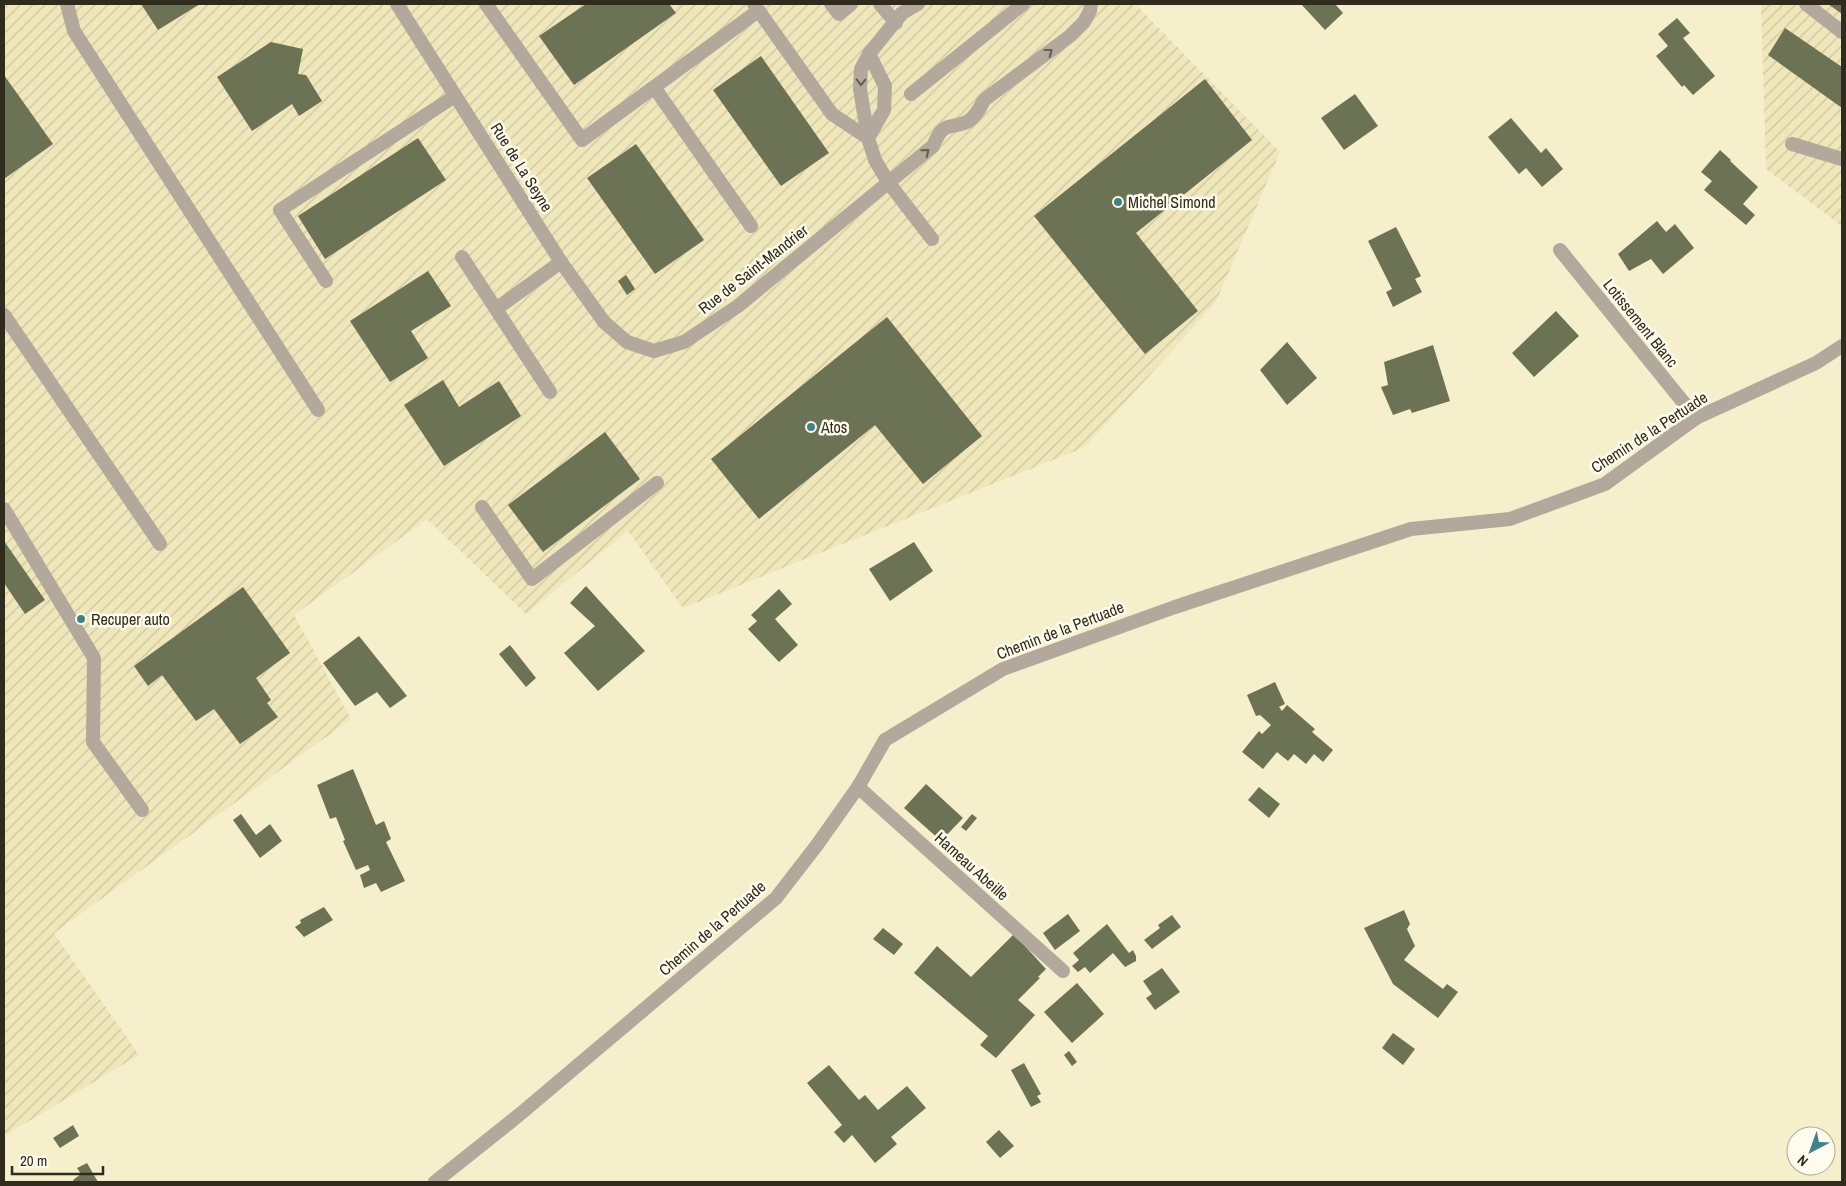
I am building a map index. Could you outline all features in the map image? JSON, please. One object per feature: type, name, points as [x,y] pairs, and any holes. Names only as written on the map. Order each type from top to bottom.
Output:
[{"type":"street","points":[[67,4],[74,31],[318,410]]},
{"type":"street","name":"Rue de La Seyne","points":[[397,4],[561,262],[604,322],[627,342]]},
{"type":"street","points":[[486,4],[582,140],[654,87],[756,7],[832,114],[868,138]]},
{"type":"street","points":[[832,4],[839,14],[850,4]]},
{"type":"street","points":[[880,4],[896,23]]},
{"type":"street","points":[[918,4],[902,13],[896,23],[869,54],[861,69],[860,89],[868,138],[875,160],[888,182],[932,239]]},
{"type":"street","points":[[912,94],[1023,4]]},
{"type":"street","name":"Rue de Saint-Mandrier","points":[[627,342],[654,351],[684,342],[738,306],[934,146],[942,130],[950,125],[968,122],[976,115],[984,100],[1070,36],[1084,22],[1092,4]]},
{"type":"street","points":[[1806,4],[1842,32]]},
{"type":"street","points":[[868,138],[884,110],[885,86],[869,54]]},
{"type":"street","points":[[654,87],[751,226]]},
{"type":"street","points":[[326,281],[280,210],[456,96]]},
{"type":"street","points":[[1792,144],[1842,159]]},
{"type":"street","name":"Lotissement Blanc","points":[[1560,250],[1696,418]]},
{"type":"street","points":[[462,257],[550,392]]},
{"type":"street","points":[[496,309],[561,262]]},
{"type":"street","points":[[4,315],[160,544]]},
{"type":"street","name":"Chemin de la Pertuade","points":[[436,1182],[776,898],[858,787],[885,740],[1003,669],[1175,606],[1411,529],[1510,519],[1605,484],[1696,418],[1816,363],[1842,346]]},
{"type":"street","points":[[482,507],[532,579],[658,483]]},
{"type":"street","points":[[4,509],[94,658],[93,742],[142,810]]},
{"type":"street","name":"Hameau Abeille","points":[[858,787],[1063,971]]},
{"type":"shaded area","points":[[4,4],[1135,4],[1280,152],[1216,302],[1085,447],[683,608],[628,531],[526,614],[427,519],[294,615],[351,719],[54,933],[139,1055],[4,1136]]},
{"type":"shaded area","points":[[1761,4],[1842,4],[1842,226],[1766,169]]},
{"type":"building","points":[[141,4],[200,4],[158,30]]},
{"type":"building","points":[[586,4],[669,4],[676,13],[574,85],[539,36]]},
{"type":"building","points":[[1301,4],[1335,4],[1343,13],[1325,30]]},
{"type":"building","points":[[1828,4],[1842,4],[1842,14]]},
{"type":"building","points":[[1677,18],[1690,33],[1683,38],[1715,76],[1693,95],[1684,85],[1682,87],[1656,56],[1668,46],[1658,34]]},
{"type":"building","points":[[1785,28],[1842,67],[1842,108],[1768,55]]},
{"type":"building","points":[[271,42],[303,49],[298,74],[306,75],[322,101],[299,116],[292,104],[252,131],[217,77]]},
{"type":"building","points":[[761,56],[829,153],[781,186],[713,90]]},
{"type":"building","points":[[4,75],[53,144],[4,179]]},
{"type":"building","points":[[1205,79],[1252,140],[1136,233],[1198,311],[1145,354],[1034,216]]},
{"type":"building","points":[[1355,94],[1378,126],[1344,150],[1321,118]]},
{"type":"building","points":[[1511,118],[1541,153],[1546,148],[1563,169],[1542,187],[1526,168],[1519,174],[1488,137]]},
{"type":"building","points":[[418,138],[446,180],[325,259],[298,216]]},
{"type":"building","points":[[636,144],[704,240],[655,274],[587,178]]},
{"type":"building","points":[[1720,150],[1758,187],[1743,204],[1755,215],[1746,225],[1704,190],[1712,181],[1701,172]]},
{"type":"building","points":[[1657,221],[1666,232],[1675,224],[1694,248],[1663,274],[1651,259],[1629,271],[1618,254]]},
{"type":"building","points":[[1396,227],[1421,276],[1415,279],[1422,292],[1393,307],[1386,292],[1392,289],[1368,241]]},
{"type":"building","points":[[428,271],[451,306],[411,331],[428,358],[390,382],[350,321]]},
{"type":"building","points":[[626,275],[635,289],[627,295],[618,281]]},
{"type":"building","points":[[1556,311],[1579,336],[1534,377],[1512,353]]},
{"type":"building","name":"Atos","points":[[887,317],[982,436],[923,484],[875,425],[759,519],[711,459]]},
{"type":"building","points":[[1287,342],[1317,378],[1287,405],[1260,370]]},
{"type":"building","points":[[1433,345],[1450,401],[1412,413],[1410,409],[1393,415],[1381,387],[1388,385],[1384,362]]},
{"type":"building","points":[[443,380],[459,407],[499,381],[521,416],[444,466],[404,405]]},
{"type":"building","points":[[605,432],[640,479],[543,552],[508,505]]},
{"type":"building","points":[[4,541],[45,600],[25,614],[4,583]]},
{"type":"building","points":[[914,542],[933,571],[890,601],[869,569]]},
{"type":"building","points":[[586,586],[645,651],[598,691],[564,653],[595,626],[570,603]]},
{"type":"building","points":[[243,587],[290,653],[256,678],[271,700],[267,703],[278,717],[240,744],[214,709],[196,721],[162,675],[148,686],[134,666]]},
{"type":"building","points":[[779,589],[792,604],[775,619],[798,645],[779,662],[748,629],[757,621],[751,615]]},
{"type":"building","points":[[359,636],[407,696],[390,708],[377,692],[355,706],[323,663]]},
{"type":"building","points":[[510,645],[536,678],[526,687],[499,654]]},
{"type":"building","points":[[1275,682],[1285,704],[1279,707],[1282,711],[1287,705],[1315,729],[1312,732],[1333,750],[1323,762],[1314,754],[1306,764],[1294,754],[1288,761],[1277,752],[1263,769],[1242,752],[1259,731],[1262,734],[1271,725],[1260,715],[1256,716],[1247,695]]},
{"type":"building","points":[[353,769],[376,825],[384,821],[391,839],[386,842],[405,881],[381,892],[376,883],[364,888],[360,875],[370,870],[368,865],[356,870],[343,841],[345,840],[336,817],[330,819],[317,785]]},
{"type":"building","points":[[926,784],[963,818],[941,841],[904,808]]},
{"type":"building","points":[[1259,787],[1280,804],[1269,818],[1248,800]]},
{"type":"building","points":[[241,814],[256,835],[270,824],[282,841],[260,858],[233,820]]},
{"type":"building","points":[[972,814],[977,818],[966,831],[961,827]]},
{"type":"building","points":[[324,907],[333,920],[304,937],[295,927],[301,923],[300,920]]},
{"type":"building","points":[[1404,910],[1410,924],[1407,929],[1415,946],[1404,960],[1443,989],[1447,984],[1458,992],[1438,1018],[1393,984],[1364,928]]},
{"type":"building","points":[[1068,914],[1080,931],[1055,950],[1043,933]]},
{"type":"building","points":[[1172,915],[1181,927],[1152,949],[1144,940],[1160,928],[1158,925]]},
{"type":"building","points":[[1107,924],[1129,953],[1133,950],[1136,961],[1125,967],[1113,953],[1090,973],[1085,967],[1078,972],[1072,966],[1079,960],[1073,953]]},
{"type":"building","points":[[883,928],[903,944],[894,955],[873,939]]},
{"type":"building","points":[[1014,934],[1046,969],[1038,977],[1040,978],[1018,1000],[1035,1015],[996,1058],[980,1045],[988,1036],[914,973],[937,946],[971,977]]},
{"type":"building","points":[[1162,968],[1180,992],[1155,1010],[1146,998],[1152,994],[1143,981]]},
{"type":"building","points":[[1077,983],[1104,1014],[1072,1043],[1044,1012]]},
{"type":"building","points":[[1393,1033],[1415,1049],[1403,1065],[1382,1048]]},
{"type":"building","points":[[1069,1051],[1077,1062],[1072,1066],[1064,1055]]},
{"type":"building","points":[[1024,1063],[1041,1094],[1037,1096],[1041,1102],[1031,1107],[1011,1070]]},
{"type":"building","points":[[829,1065],[859,1100],[865,1095],[878,1110],[907,1086],[926,1108],[891,1137],[897,1144],[875,1163],[852,1135],[844,1143],[834,1132],[842,1125],[807,1083]]},
{"type":"building","points":[[73,1125],[79,1136],[60,1148],[53,1138]]},
{"type":"building","points":[[999,1130],[1014,1146],[1000,1158],[986,1142]]},
{"type":"building","points":[[87,1163],[98,1182],[74,1182],[73,1180],[81,1174],[77,1168]]},
{"type":"place","name":"Michel Simond","points":[[1118,202]]},
{"type":"place","name":"Atos","points":[[811,427]]},
{"type":"place","name":"Recuper auto","points":[[81,619]]}]
